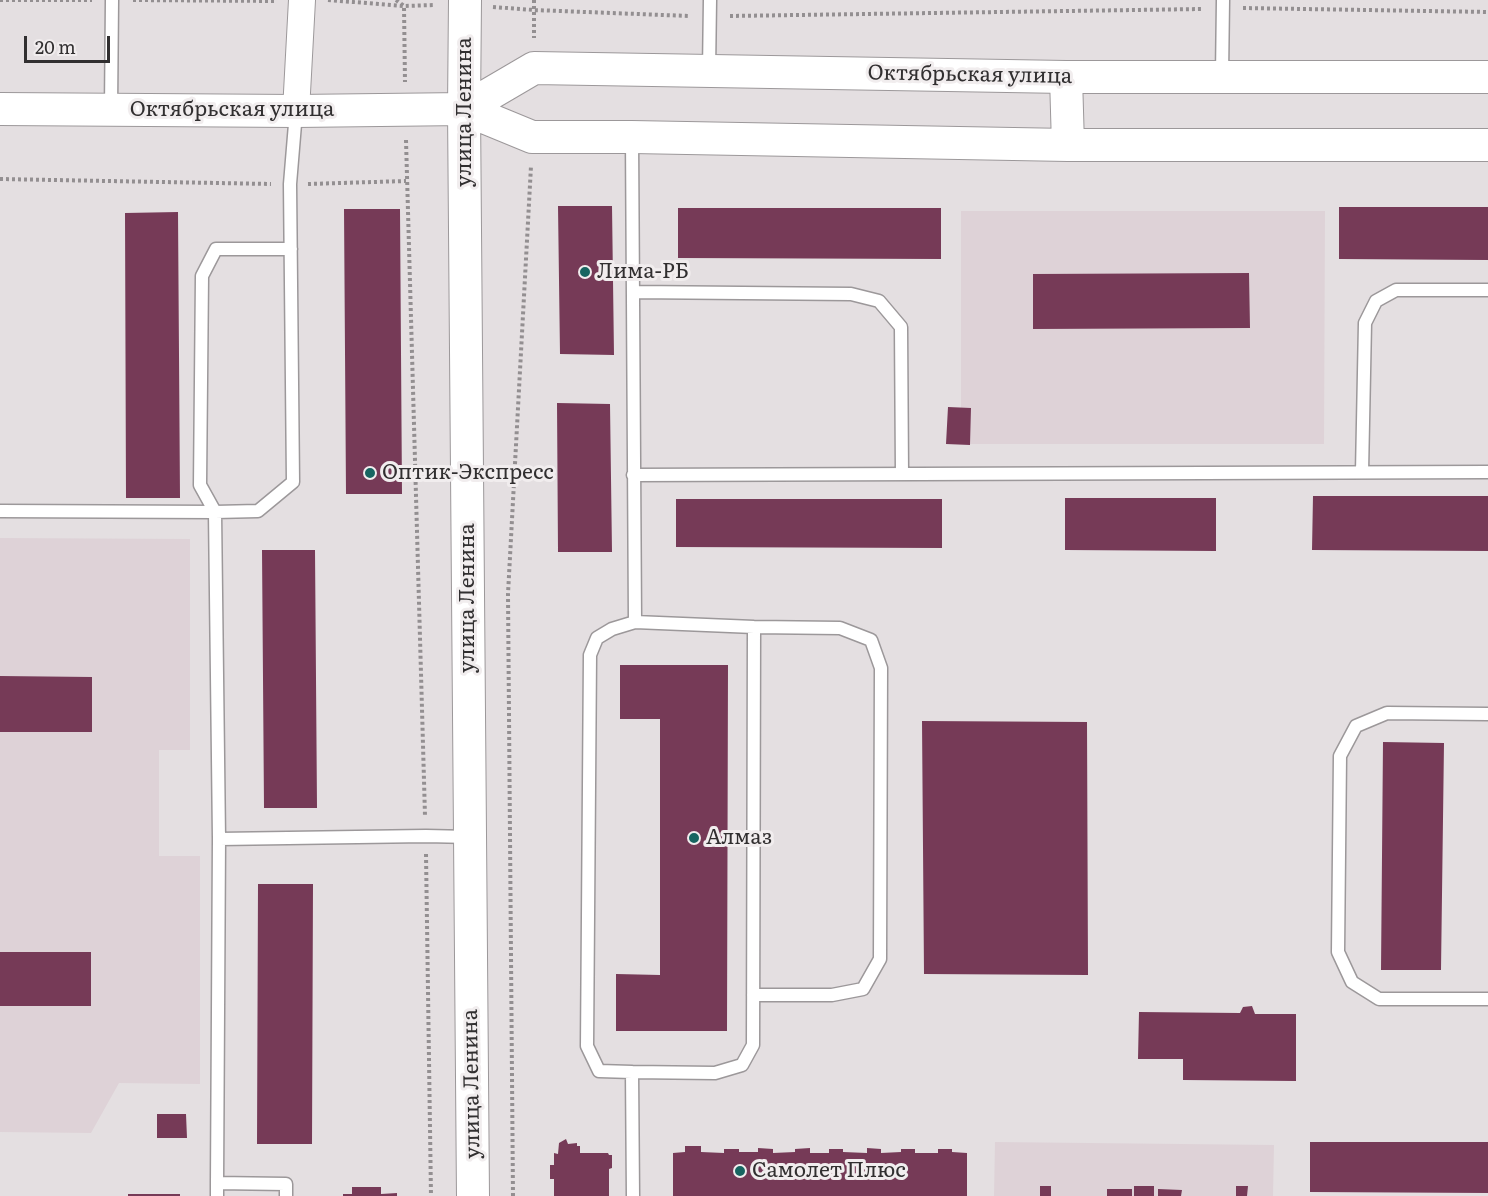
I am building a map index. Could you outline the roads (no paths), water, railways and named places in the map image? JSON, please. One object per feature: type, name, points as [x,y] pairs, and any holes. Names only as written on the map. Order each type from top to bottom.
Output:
[{"type":"street","points":[[291,0],[296,111]]},
{"type":"street","name":"улица Ленина","points":[[465,3],[473,1196]]},
{"type":"street","name":"Октябрьская улица","points":[[464,109],[534,68],[1066,76],[1488,77]]},
{"type":"street","points":[[1066,76],[1068,146]]},
{"type":"street","name":"Октябрьская улица","points":[[0,109],[296,111],[464,109],[532,137],[1068,146],[1488,145]]},
{"type":"lane","points":[[111,109],[112,0]]},
{"type":"lane","points":[[709,71],[710,0]]},
{"type":"lane","points":[[1221,76],[1223,4]]},
{"type":"lane","points":[[0,511],[258,511],[293,482],[290,184],[296,111]]},
{"type":"lane","points":[[632,137],[635,622]]},
{"type":"lane","points":[[286,1196],[286,1184],[217,1190],[219,839],[215,512],[200,485],[202,276],[216,249],[291,249]]},
{"type":"lane","points":[[1362,472],[1365,323],[1376,301],[1396,290],[1488,290]]},
{"type":"lane","points":[[634,292],[851,294],[879,302],[901,327],[902,474]]},
{"type":"lane","points":[[633,475],[1488,472]]},
{"type":"lane","points":[[753,995],[832,995],[862,989],[880,959],[881,668],[871,640],[840,628],[635,622],[612,629],[597,638],[590,655],[587,1046],[599,1071],[716,1073],[742,1065],[753,1045],[753,995],[754,627]]},
{"type":"lane","points":[[1488,714],[1387,714],[1356,726],[1341,756],[1338,952],[1352,982],[1379,999],[1488,999]]},
{"type":"lane","points":[[219,839],[470,837]]},
{"type":"lane","points":[[632,1072],[633,1196]]},
{"type":"place","name":"Лима-РБ","points":[[585,272]]},
{"type":"place","name":"Оптик-Экспресс","points":[[370,473]]},
{"type":"place","name":"Алмаз","points":[[694,838]]},
{"type":"place","name":"Самолет Плюс","points":[[740,1171]]}]
